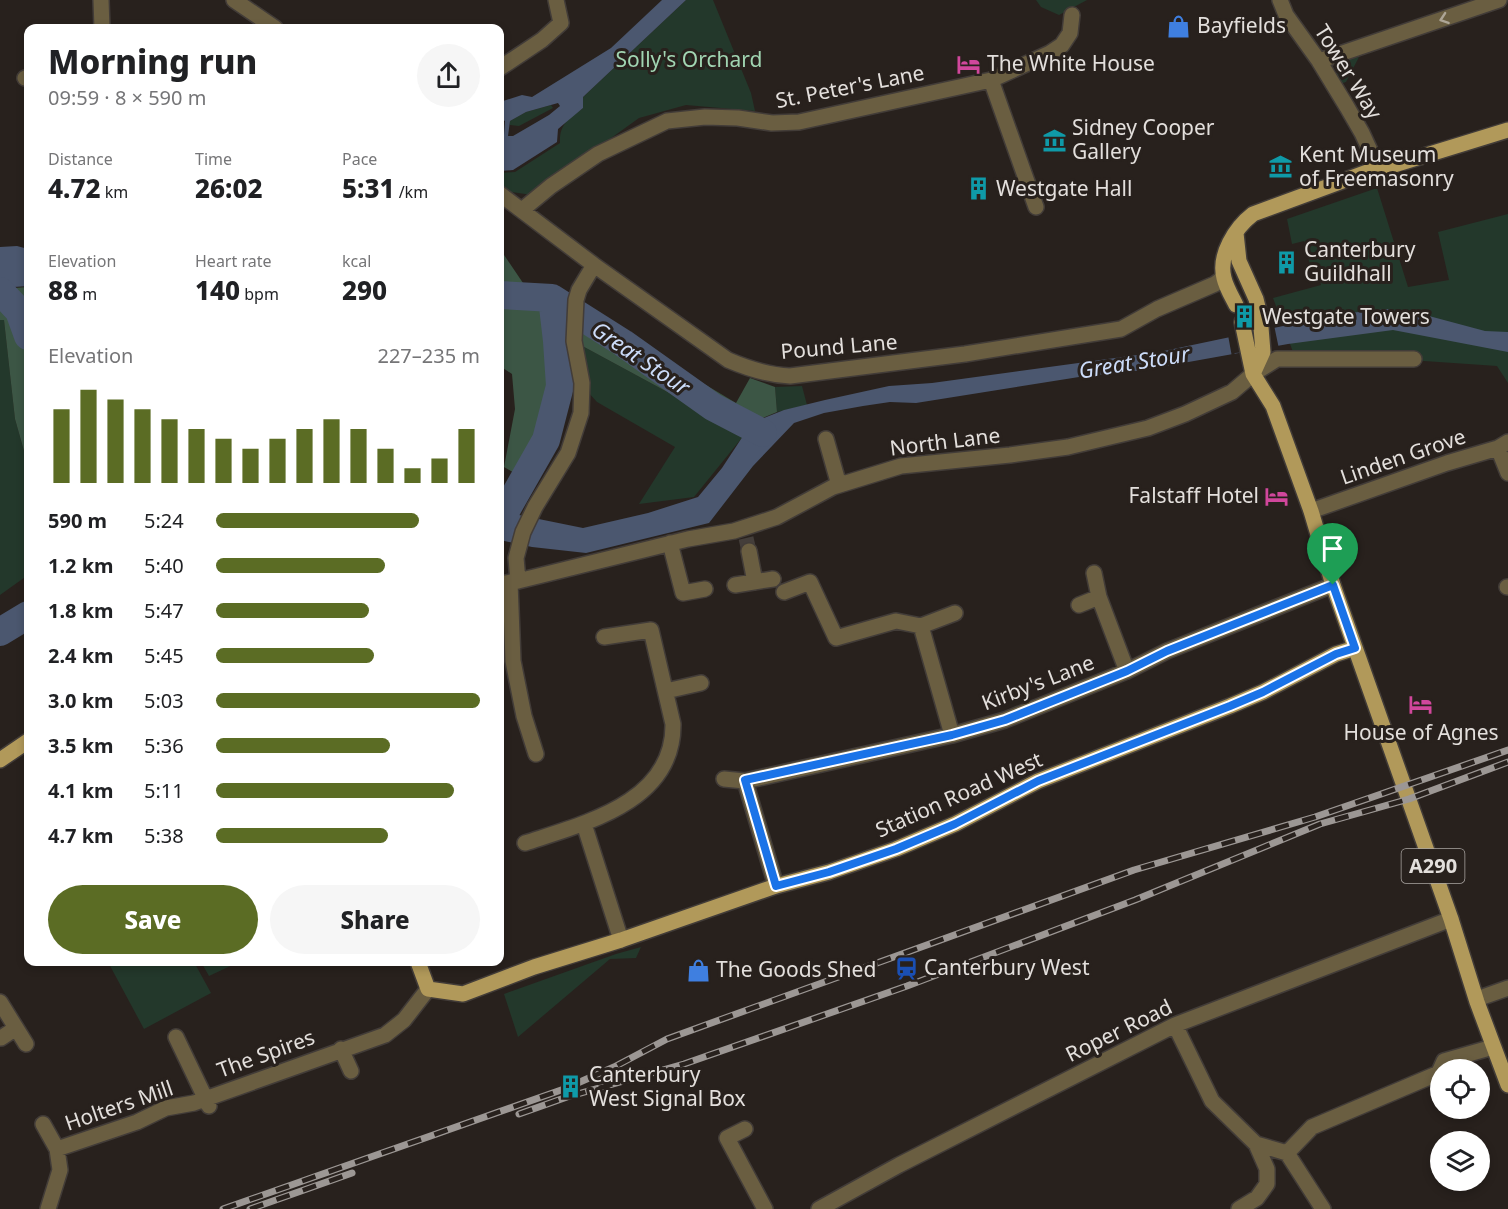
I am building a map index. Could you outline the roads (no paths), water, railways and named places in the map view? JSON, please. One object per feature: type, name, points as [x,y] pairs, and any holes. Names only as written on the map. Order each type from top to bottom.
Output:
[{"type":"main road","points":[[1236,305],[1223,278],[1225,254],[1243,222],[1252,214],[1378,168],[1508,130]]},
{"type":"main road","name":"A290","points":[[1236,233],[1239,261],[1256,299],[1261,324],[1253,374],[1273,406],[1311,511],[1333,585],[1508,1085]]},
{"type":"main road","name":"A290","points":[[1244,327],[1255,352]]},
{"type":"main road","name":"Station Road West","points":[[428,989],[463,994],[534,967],[621,940],[776,886],[829,872],[896,849],[955,824],[1038,781],[1230,706],[1263,692],[1336,654],[1355,648]]},
{"type":"main road","points":[[0,760],[24,744]]},
{"type":"main road","points":[[419,966],[428,989]]},
{"type":"street","points":[[101,0],[102,24]]},
{"type":"street","points":[[234,0],[269,24]]},
{"type":"street","points":[[504,65],[542,40],[566,18],[556,0]]},
{"type":"street","name":"Tower Way","points":[[1280,0],[1286,15],[1319,61],[1362,133],[1378,168]]},
{"type":"street","points":[[1319,61],[1499,0]]},
{"type":"street","name":"St. Peter's Lane","points":[[522,210],[551,186],[598,154],[667,121],[705,117],[738,118],[772,123],[799,122],[991,80],[1050,53],[1062,45],[1070,33],[1071,15]]},
{"type":"street","points":[[991,80],[1036,207]]},
{"type":"street","name":"Pound Lane","points":[[504,197],[594,265],[728,360],[752,370],[790,376],[965,354],[1121,329],[1223,278]]},
{"type":"street","points":[[536,754],[524,716],[513,661],[509,582],[523,532],[568,453],[581,412],[582,383],[574,341],[576,300],[579,290],[594,265]]},
{"type":"street","name":"North Lane","points":[[509,582],[670,543],[746,539],[777,517],[841,484],[901,466],[1068,447],[1148,428],[1232,392],[1253,374],[1277,359],[1414,359]]},
{"type":"street","points":[[826,439],[837,478],[841,484]]},
{"type":"street","points":[[1503,445],[1508,473]]},
{"type":"street","name":"Linden Grove","points":[[1311,511],[1503,445]]},
{"type":"street","points":[[746,539],[755,582]]},
{"type":"street","points":[[670,543],[683,593],[705,589]]},
{"type":"street","points":[[1094,573],[1099,597],[1127,671]]},
{"type":"street","points":[[735,585],[773,579]]},
{"type":"street","points":[[784,592],[810,582],[836,638],[896,621],[921,626],[955,613]]},
{"type":"street","name":"Kirby's Lane","points":[[724,779],[745,780],[952,735],[1005,720],[1127,671],[1167,651],[1333,585]]},
{"type":"street","points":[[1079,605],[1099,597]]},
{"type":"street","points":[[921,626],[952,735]]},
{"type":"street","points":[[525,843],[584,824],[636,797],[647,789],[668,759],[673,738],[673,724],[651,630],[604,637]]},
{"type":"street","points":[[666,691],[701,683]]},
{"type":"street","points":[[745,780],[776,886]]},
{"type":"street","points":[[584,824],[621,940]]},
{"type":"street","name":"Roper Road","points":[[819,1209],[899,1165],[1175,1025],[1451,919]]},
{"type":"street","points":[[1477,999],[1508,988]]},
{"type":"street","name":"The Spires","points":[[176,1037],[203,1102],[384,1035],[404,1020],[428,989]]},
{"type":"street","points":[[0,1002],[26,1044]]},
{"type":"street","points":[[1175,1025],[1212,1101],[1256,1144],[1267,1169],[1267,1184],[1257,1198],[1239,1209]]},
{"type":"street","points":[[1,1038],[16,1028]]},
{"type":"street","points":[[1451,1059],[1493,1047]]},
{"type":"street","name":"The Spires","points":[[341,1049],[351,1071]]},
{"type":"street","points":[[1287,1153],[1312,1126],[1430,1077]]},
{"type":"street","name":"Holters Mill","points":[[57,1149],[137,1122],[166,1108],[203,1102]]},
{"type":"street","name":"Holters Mill","points":[[43,1124],[57,1149],[60,1170],[48,1209]]},
{"type":"street","points":[[745,1129],[727,1138],[765,1209]]},
{"type":"street","points":[[1256,1144],[1287,1153],[1323,1209]]},
{"type":"water","points":[[662,0],[686,0],[583,97],[583,108],[558,129],[557,142],[513,170],[504,171],[504,101],[522,95],[532,97],[611,48]],"holes":[[[558,103],[560,106],[513,136],[508,136],[510,121],[526,112]]]},
{"type":"water","points":[[0,247],[24,248],[24,286],[0,288]]},
{"type":"water","points":[[1387,309],[1429,316],[1485,331],[1508,332],[1508,352],[1393,330],[1288,344],[1144,370],[1079,377],[916,403],[890,402],[824,413],[794,423],[753,466],[709,523],[586,553],[532,547],[504,541],[504,512],[583,528],[648,513],[698,497],[722,468],[743,436],[759,420],[784,410],[889,386],[932,383],[1159,352],[1340,314]]},
{"type":"waterway","name":"Great Stour","points":[[0,291],[19,311],[24,325]]},
{"type":"waterway","name":"Great Stour","points":[[504,295],[552,298],[623,343],[713,407],[763,433]]},
{"type":"waterway","name":"Great Stour","points":[[504,514],[546,440],[560,386],[552,298]]},
{"type":"waterway","name":"Great Stour","points":[[0,632],[24,617]]},
{"type":"tunnel","points":[[746,538],[749,551]]},
{"type":"railway","points":[[223,1209],[564,1089],[614,1067],[667,1039],[1134,870],[1315,817],[1508,750]]},
{"type":"railway","points":[[519,1114],[567,1097],[684,1064],[907,986],[1135,900],[1320,824],[1409,799],[1508,762]]},
{"type":"railway","points":[[250,1209],[352,1173]]},
{"type":"place","name":"Bayfields","points":[[1179,26]]},
{"type":"place","name":"The White House","points":[[969,64]]},
{"type":"place","name":"Sidney Cooper Gallery","points":[[1054,140]]},
{"type":"place","name":"Kent Museum of Freemasonry","points":[[1281,167]]},
{"type":"place","name":"Westgate Hall","points":[[978,189]]},
{"type":"place","name":"Canterbury Guildhall","points":[[1286,262]]},
{"type":"place","name":"Westgate Towers","points":[[1244,317]]},
{"type":"place","name":"Falstaff Hotel","points":[[1277,496]]},
{"type":"place","name":"House of Agnes","points":[[1421,705]]},
{"type":"place","name":"Canterbury West","points":[[906,968]]},
{"type":"place","name":"The Goods Shed","points":[[698,970]]},
{"type":"place","name":"Canterbury West Signal Box","points":[[571,1087]]},
{"type":"park label","name":"Solly's Orchard","points":[[689,60]]}]
